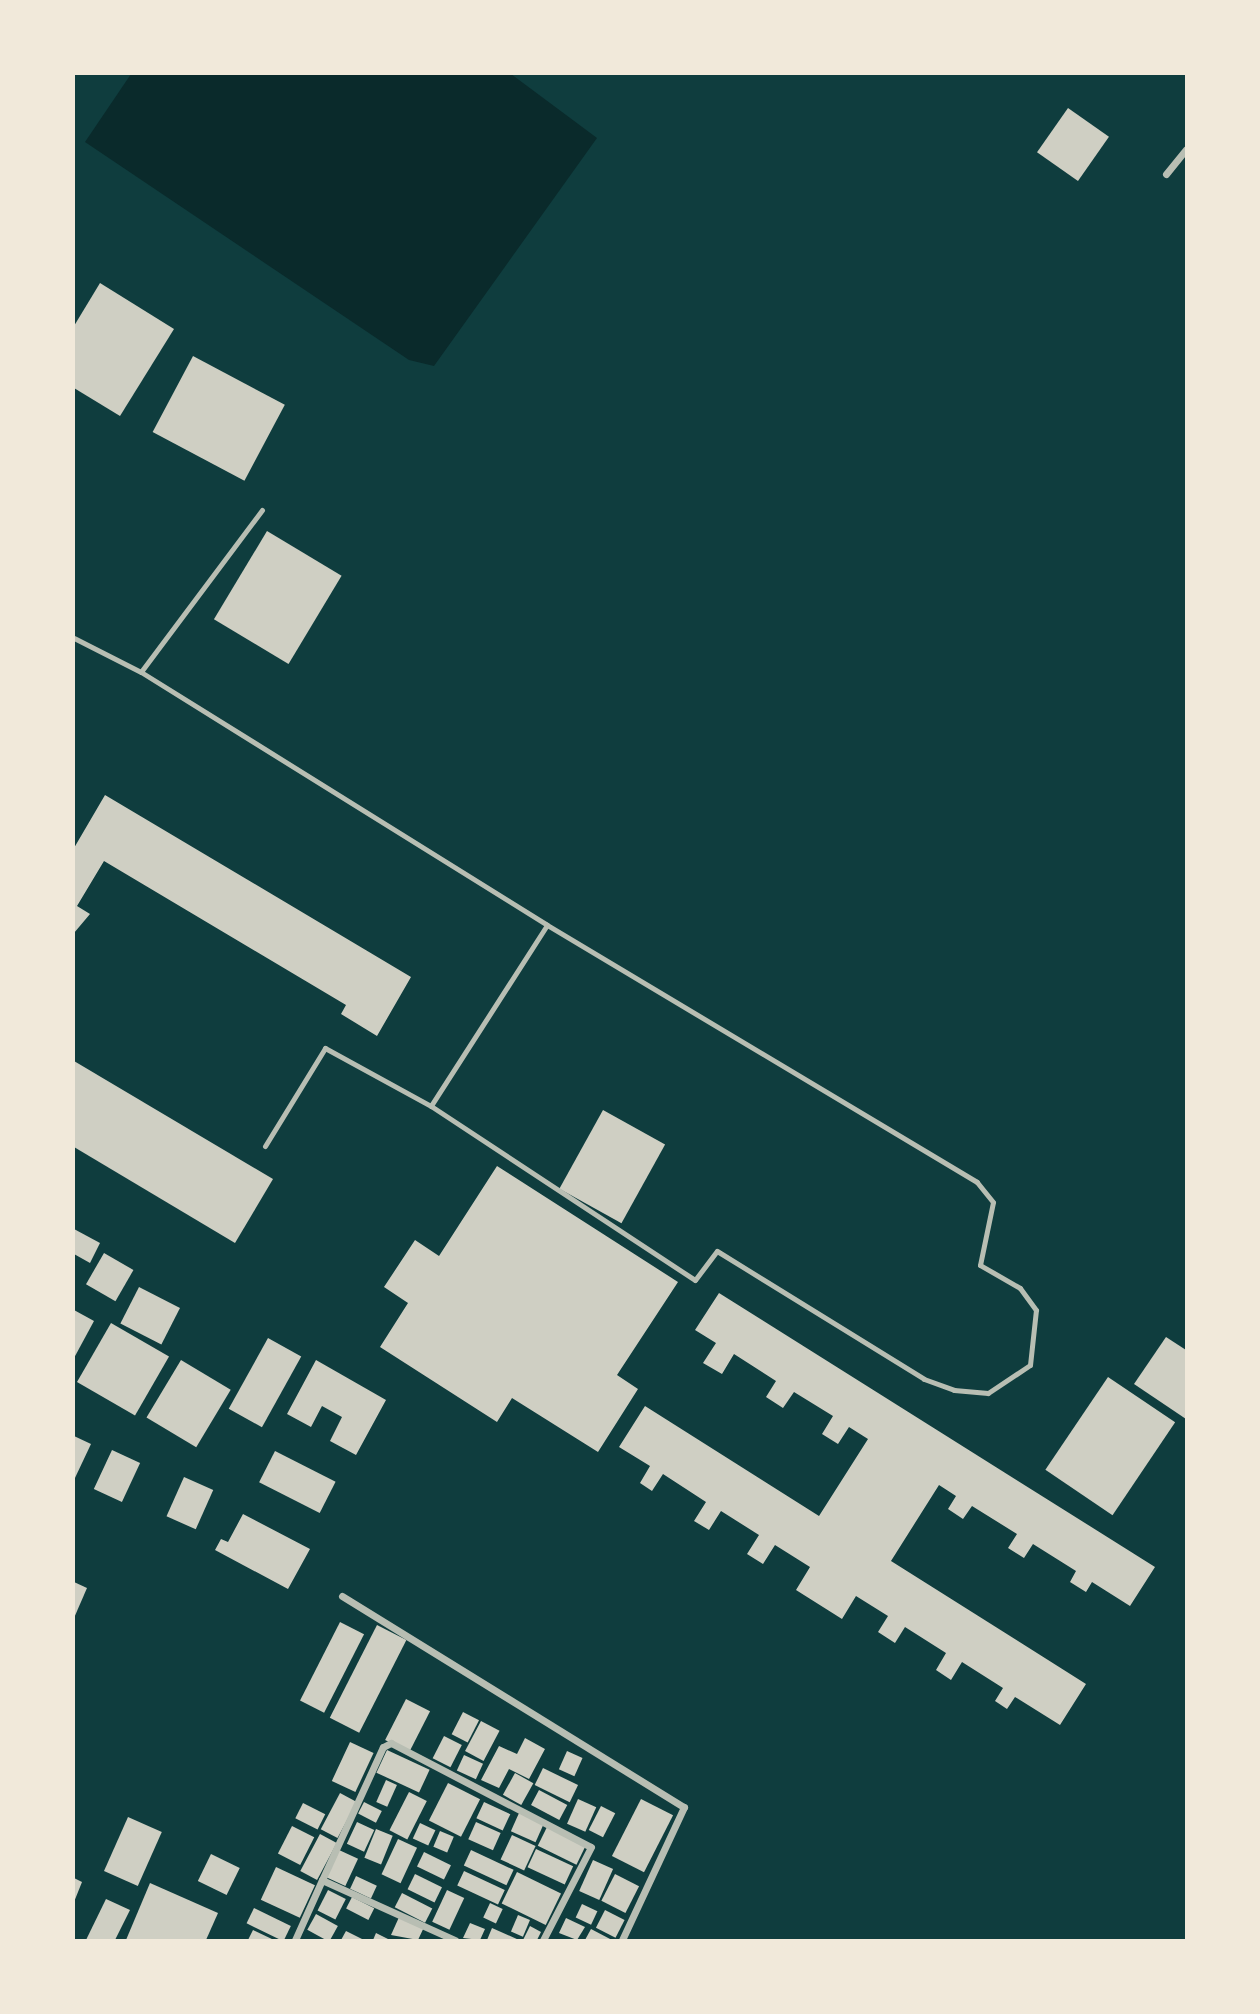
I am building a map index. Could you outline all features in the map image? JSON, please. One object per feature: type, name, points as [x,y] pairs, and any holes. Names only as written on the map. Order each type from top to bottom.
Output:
[{"type":"street","points":[[1166,174],[1186,149]]},
{"type":"street","points":[[342,1596],[684,1807],[622,1941]]},
{"type":"street","points":[[295,1941],[383,1747],[391,1743],[591,1847],[543,1941]]},
{"type":"street","points":[[322,1880],[455,1941]]},
{"type":"lane","points":[[141,671],[262,510]]},
{"type":"lane","points":[[74,638],[141,671],[547,925],[977,1182],[993,1202],[980,1265],[1020,1288],[1036,1310],[1030,1365],[988,1394],[954,1390],[924,1379],[717,1251],[695,1280],[431,1105],[325,1048],[265,1146]]},
{"type":"lane","points":[[431,1105],[547,925]]},
{"type":"water","points":[[131,74],[511,74],[597,138],[434,366],[409,360],[85,142]]},
{"type":"building","points":[[1068,108],[1109,137],[1078,181],[1037,152]]},
{"type":"building","points":[[100,283],[174,329],[120,416],[74,388],[74,326]]},
{"type":"building","points":[[193,356],[285,405],[244,481],[153,432]]},
{"type":"building","points":[[267,531],[342,576],[289,664],[214,619]]},
{"type":"building","points":[[105,795],[411,977],[377,1036],[341,1014],[346,1005],[104,861],[77,906],[90,914],[74,933],[74,848]]},
{"type":"building","points":[[74,1061],[273,1179],[235,1243],[74,1147]]},
{"type":"building","points":[[603,1110],[665,1144],[621,1223],[559,1189]]},
{"type":"building","points":[[497,1166],[678,1282],[617,1375],[638,1389],[598,1452],[512,1398],[497,1422],[380,1347],[408,1303],[384,1287],[415,1240],[439,1256]]},
{"type":"building","points":[[74,1229],[100,1243],[90,1263],[74,1254]]},
{"type":"building","points":[[104,1253],[133,1270],[115,1301],[86,1284]]},
{"type":"building","points":[[139,1287],[180,1308],[161,1344],[120,1324]]},
{"type":"building","points":[[719,1293],[1155,1567],[1130,1606],[1092,1582],[1086,1592],[1070,1582],[1076,1571],[1033,1544],[1024,1558],[1008,1548],[1017,1534],[972,1506],[963,1519],[948,1509],[956,1496],[939,1485],[891,1561],[1086,1684],[1060,1725],[1015,1697],[1007,1709],[995,1701],[1003,1688],[962,1662],[951,1680],[936,1670],[946,1653],[905,1627],[895,1643],[878,1632],[888,1616],[856,1596],[842,1619],[796,1590],[810,1567],[775,1545],[763,1564],[747,1554],[759,1535],[721,1511],[709,1530],[694,1521],[706,1502],[663,1474],[652,1491],[640,1483],[650,1466],[619,1447],[645,1406],[819,1516],[868,1439],[849,1427],[838,1444],[822,1434],[833,1416],[794,1392],[783,1408],[766,1397],[776,1381],[734,1354],[722,1374],[703,1363],[716,1343],[695,1330]]},
{"type":"building","points":[[74,1310],[94,1321],[74,1358]]},
{"type":"building","points":[[111,1323],[169,1356],[135,1415],[77,1382]]},
{"type":"building","points":[[1166,1337],[1186,1350],[1186,1419],[1134,1384]]},
{"type":"building","points":[[268,1338],[301,1356],[262,1427],[229,1409]]},
{"type":"building","points":[[181,1360],[231,1390],[196,1447],[146,1417]]},
{"type":"building","points":[[316,1360],[386,1400],[356,1455],[330,1441],[342,1417],[322,1406],[311,1427],[287,1414]]},
{"type":"building","points":[[1108,1377],[1175,1422],[1113,1515],[1045,1470]]},
{"type":"building","points":[[74,1436],[91,1444],[74,1480]]},
{"type":"building","points":[[112,1450],[140,1463],[122,1502],[94,1489]]},
{"type":"building","points":[[275,1451],[336,1482],[320,1513],[259,1482]]},
{"type":"building","points":[[184,1477],[213,1490],[196,1529],[167,1516]]},
{"type":"building","points":[[243,1514],[310,1549],[288,1589],[215,1550],[221,1539],[228,1542]]},
{"type":"building","points":[[74,1582],[87,1588],[74,1618]]},
{"type":"building","points":[[340,1622],[364,1634],[324,1713],[300,1700]]},
{"type":"building","points":[[377,1625],[406,1640],[359,1733],[330,1718]]},
{"type":"building","points":[[406,1699],[430,1711],[409,1752],[385,1740]]},
{"type":"building","points":[[463,1712],[479,1720],[468,1742],[452,1734]]},
{"type":"building","points":[[481,1721],[500,1731],[484,1761],[465,1751]]},
{"type":"building","points":[[444,1736],[462,1745],[450,1767],[433,1758]]},
{"type":"building","points":[[525,1738],[545,1749],[529,1779],[509,1769],[499,1788],[481,1780],[499,1746],[517,1754]]},
{"type":"building","points":[[350,1742],[374,1753],[355,1792],[332,1781]]},
{"type":"building","points":[[387,1750],[430,1770],[419,1793],[376,1773]]},
{"type":"building","points":[[567,1751],[583,1758],[574,1776],[559,1769]]},
{"type":"building","points":[[464,1755],[483,1764],[476,1779],[457,1770]]},
{"type":"building","points":[[543,1768],[578,1785],[570,1802],[535,1785]]},
{"type":"building","points":[[515,1773],[533,1783],[521,1805],[503,1795]]},
{"type":"building","points":[[386,1780],[397,1785],[387,1807],[376,1802]]},
{"type":"building","points":[[448,1783],[480,1799],[461,1837],[429,1820]]},
{"type":"building","points":[[539,1790],[567,1805],[559,1820],[531,1805]]},
{"type":"building","points":[[409,1792],[427,1801],[407,1839],[389,1830]]},
{"type":"building","points":[[340,1793],[357,1802],[338,1838],[321,1829]]},
{"type":"building","points":[[578,1799],[596,1807],[585,1832],[567,1824]]},
{"type":"building","points":[[641,1799],[673,1815],[644,1872],[612,1856]]},
{"type":"building","points":[[364,1802],[382,1811],[376,1823],[358,1814]]},
{"type":"building","points":[[484,1802],[510,1814],[503,1831],[476,1818]]},
{"type":"building","points":[[303,1803],[325,1814],[318,1829],[295,1818]]},
{"type":"building","points":[[601,1806],[615,1813],[603,1837],[589,1830]]},
{"type":"building","points":[[519,1813],[544,1824],[536,1842],[511,1831]]},
{"type":"building","points":[[128,1817],[162,1832],[138,1886],[104,1871]]},
{"type":"building","points":[[357,1822],[374,1830],[364,1852],[347,1844]]},
{"type":"building","points":[[476,1822],[501,1833],[493,1850],[468,1839]]},
{"type":"building","points":[[420,1823],[435,1830],[428,1846],[413,1838]]},
{"type":"building","points":[[292,1826],[314,1837],[300,1865],[278,1854]]},
{"type":"building","points":[[547,1827],[586,1846],[576,1865],[538,1846]]},
{"type":"building","points":[[376,1829],[393,1836],[381,1864],[364,1858]]},
{"type":"building","points":[[440,1831],[454,1837],[447,1853],[433,1847]]},
{"type":"building","points":[[320,1834],[337,1843],[317,1880],[300,1871]]},
{"type":"building","points":[[512,1835],[536,1846],[524,1870],[501,1859]]},
{"type":"building","points":[[398,1839],[417,1848],[401,1883],[382,1874]]},
{"type":"building","points":[[536,1849],[573,1866],[565,1884],[528,1867]]},
{"type":"building","points":[[339,1850],[358,1859],[345,1886],[326,1877]]},
{"type":"building","points":[[471,1850],[514,1870],[506,1885],[464,1865]]},
{"type":"building","points":[[424,1852],[451,1865],[444,1880],[417,1866]]},
{"type":"building","points":[[211,1854],[240,1868],[227,1895],[198,1881]]},
{"type":"building","points":[[593,1860],[613,1869],[599,1900],[579,1891]]},
{"type":"building","points":[[276,1867],[315,1885],[300,1918],[261,1900]]},
{"type":"building","points":[[464,1871],[505,1890],[498,1905],[457,1886]]},
{"type":"building","points":[[517,1872],[561,1893],[546,1925],[502,1903]]},
{"type":"building","points":[[415,1874],[442,1887],[435,1902],[408,1889]]},
{"type":"building","points":[[615,1874],[639,1886],[625,1913],[601,1901]]},
{"type":"building","points":[[356,1876],[377,1886],[371,1898],[350,1889]]},
{"type":"building","points":[[74,1878],[82,1882],[74,1902]]},
{"type":"building","points":[[150,1883],[218,1913],[206,1940],[126,1940]]},
{"type":"building","points":[[328,1890],[346,1899],[335,1920],[318,1910]]},
{"type":"building","points":[[447,1890],[464,1898],[449,1930],[432,1922]]},
{"type":"building","points":[[402,1893],[432,1908],[425,1923],[395,1907]]},
{"type":"building","points":[[352,1897],[374,1908],[368,1920],[346,1909]]},
{"type":"building","points":[[106,1899],[130,1910],[115,1940],[86,1940]]},
{"type":"building","points":[[490,1903],[503,1909],[496,1923],[483,1918]]},
{"type":"building","points":[[582,1904],[597,1911],[591,1925],[576,1918]]},
{"type":"building","points":[[254,1908],[291,1926],[284,1940],[281,1940],[247,1923]]},
{"type":"building","points":[[605,1910],[625,1920],[616,1938],[596,1928]]},
{"type":"building","points":[[316,1914],[338,1926],[330,1940],[307,1930]]},
{"type":"building","points":[[400,1915],[425,1925],[418,1940],[391,1935]]},
{"type":"building","points":[[518,1915],[530,1920],[523,1937],[511,1932]]},
{"type":"building","points":[[566,1918],[585,1927],[577,1940],[559,1933]]},
{"type":"building","points":[[470,1923],[485,1929],[480,1940],[463,1938]]},
{"type":"building","points":[[530,1926],[541,1932],[537,1940],[523,1940]]},
{"type":"building","points":[[492,1928],[519,1940],[487,1940]]},
{"type":"building","points":[[591,1929],[612,1940],[585,1940]]},
{"type":"building","points":[[253,1930],[274,1940],[248,1940]]},
{"type":"building","points":[[346,1931],[364,1940],[341,1940]]},
{"type":"building","points":[[376,1933],[390,1940],[373,1940]]}]
